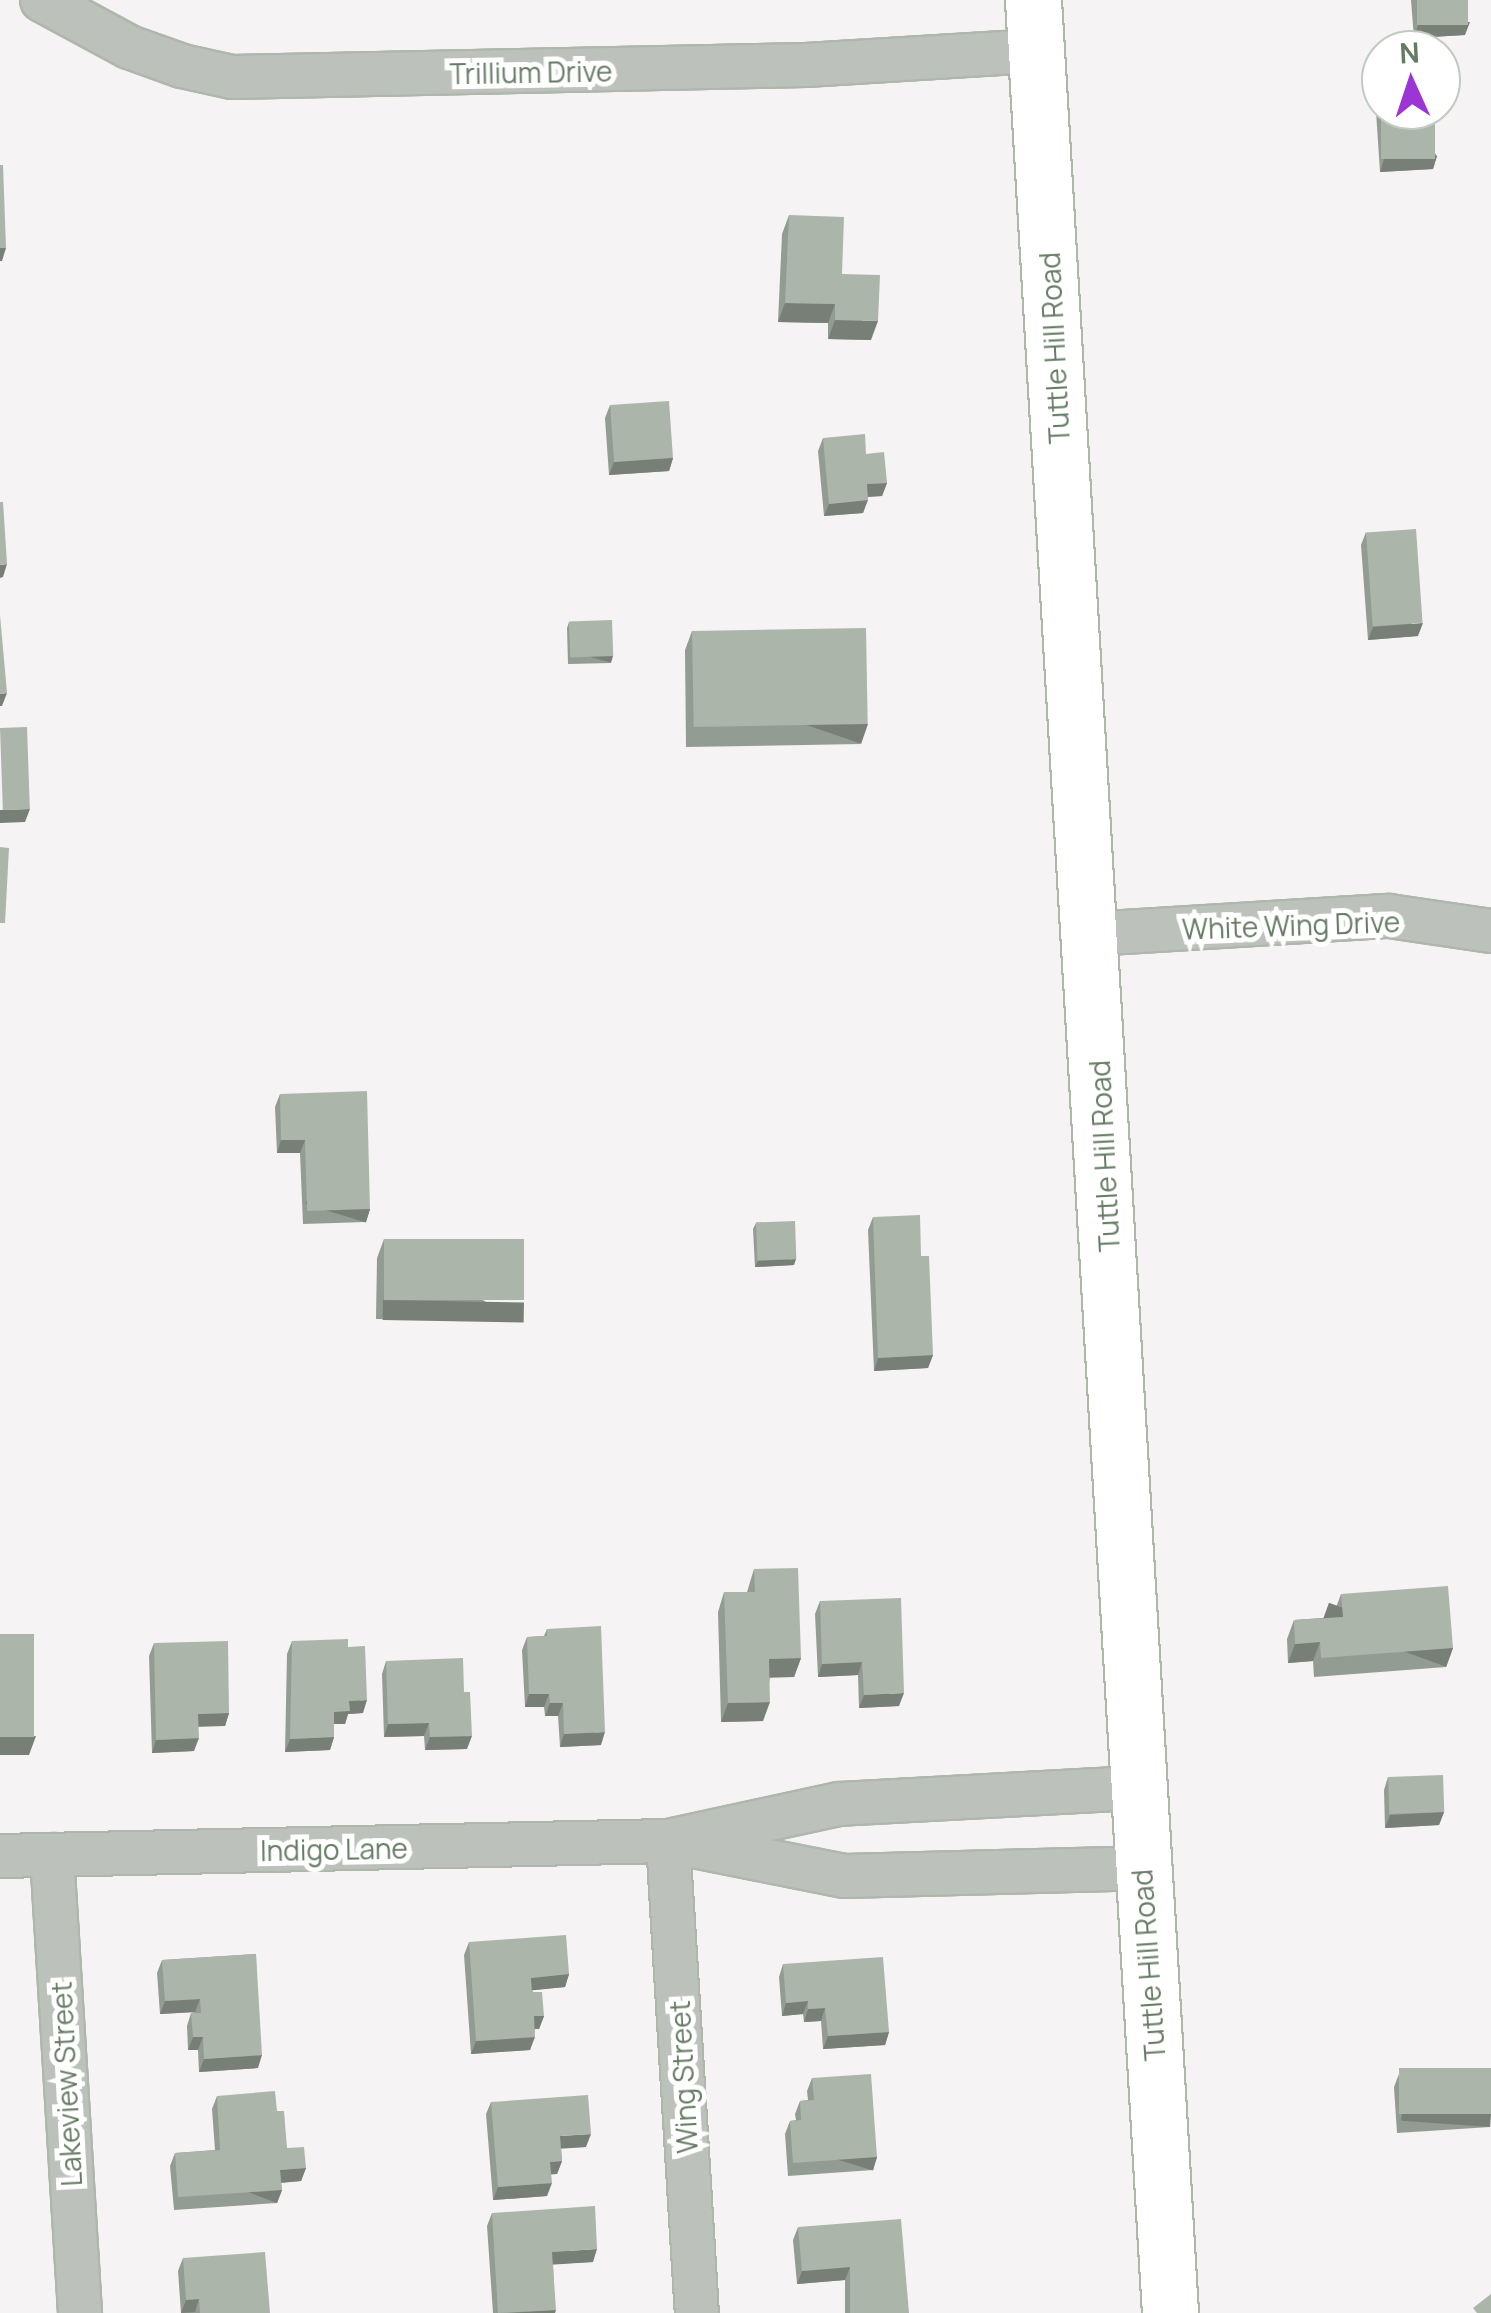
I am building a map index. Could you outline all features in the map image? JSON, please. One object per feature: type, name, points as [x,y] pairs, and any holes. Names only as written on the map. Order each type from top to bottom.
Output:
[{"type":"main road","name":"Tuttle Hill Road","points":[[1035,25],[1091,934],[1136,1788],[1170,2313]]},
{"type":"street","name":"Trillium Drive","points":[[42,0],[129,47],[182,66],[232,77],[806,65],[1035,25]]},
{"type":"street","name":"White Wing Drive","points":[[1091,934],[1389,916],[1491,931]]},
{"type":"street","name":"Indigo Lane","points":[[0,1856],[668,1841],[840,1804],[1136,1788]]},
{"type":"street","name":"Indigo Lane","points":[[668,1841],[844,1876],[1142,1868]]},
{"type":"street","name":"Wing Street","points":[[668,1841],[698,2313]]},
{"type":"street","name":"Lakeview Street","points":[[52,1855],[80,2313]]},
{"type":"building","points":[[1417,0],[1468,0],[1468,25],[1417,25]]},
{"type":"building","points":[[1381,130],[1435,130],[1435,159],[1381,159]]},
{"type":"building","points":[[3,165],[6,248],[0,248]]},
{"type":"building","points":[[789,215],[844,217],[842,274],[880,275],[878,321],[835,320],[835,304],[785,303]]},
{"type":"building","points":[[669,401],[673,458],[614,462],[610,405]]},
{"type":"building","points":[[865,434],[866,454],[884,452],[887,483],[867,484],[868,500],[829,504],[823,438]]},
{"type":"building","points":[[0,502],[7,564],[0,565]]},
{"type":"building","points":[[1416,529],[1423,623],[1373,626],[1366,532]]},
{"type":"building","points":[[0,615],[7,693],[0,694]]},
{"type":"building","points":[[612,620],[613,656],[570,657],[569,622]]},
{"type":"building","points":[[866,628],[868,724],[694,727],[692,631]]},
{"type":"building","points":[[27,727],[30,809],[3,810],[0,728]]},
{"type":"building","points":[[0,847],[9,848],[5,923],[0,923]]},
{"type":"building","points":[[367,1091],[370,1209],[307,1211],[305,1140],[281,1140],[280,1094]]},
{"type":"building","points":[[920,1215],[921,1256],[929,1256],[933,1355],[878,1358],[873,1217]]},
{"type":"building","points":[[795,1221],[796,1259],[757,1260],[756,1222]]},
{"type":"building","points":[[384,1239],[524,1239],[524,1300],[384,1300]]},
{"type":"building","points":[[798,1568],[801,1658],[769,1659],[770,1702],[728,1703],[724,1592],[755,1592],[754,1569]]},
{"type":"building","points":[[1448,1586],[1453,1648],[1321,1658],[1320,1642],[1295,1644],[1294,1620],[1343,1617],[1341,1594]]},
{"type":"building","points":[[901,1598],[904,1693],[864,1695],[862,1662],[822,1664],[820,1601]]},
{"type":"building","points":[[601,1626],[605,1732],[564,1734],[563,1703],[550,1703],[549,1694],[529,1694],[527,1637],[547,1636],[547,1629]]},
{"type":"building","points":[[0,1634],[34,1634],[34,1737],[0,1737]]},
{"type":"building","points":[[348,1639],[348,1647],[365,1646],[367,1700],[349,1701],[350,1711],[334,1712],[334,1737],[290,1739],[292,1641]]},
{"type":"building","points":[[228,1641],[229,1713],[198,1714],[199,1738],[156,1740],[154,1643]]},
{"type":"building","points":[[463,1658],[464,1692],[470,1692],[472,1736],[430,1737],[429,1723],[388,1724],[386,1661]]},
{"type":"building","points":[[1443,1775],[1444,1812],[1389,1814],[1388,1777]]},
{"type":"building","points":[[566,1935],[569,1974],[531,1978],[532,1992],[542,1992],[544,2016],[534,2016],[535,2037],[476,2041],[469,1942]]},
{"type":"building","points":[[256,1954],[262,2055],[204,2059],[203,2037],[193,2037],[191,2013],[201,2013],[200,1999],[165,2001],[162,1960]]},
{"type":"building","points":[[883,1957],[889,2032],[828,2036],[825,2008],[808,2009],[808,2001],[786,2003],[783,1964]]},
{"type":"building","points":[[1399,2068],[1491,2068],[1491,2114],[1399,2114]]},
{"type":"building","points":[[871,2074],[877,2157],[793,2163],[790,2121],[801,2120],[800,2101],[814,2100],[812,2078]]},
{"type":"building","points":[[275,2091],[277,2111],[284,2111],[287,2148],[304,2147],[306,2168],[280,2170],[282,2190],[178,2197],[175,2153],[220,2150],[217,2096]]},
{"type":"building","points":[[588,2095],[591,2134],[560,2136],[562,2161],[550,2162],[552,2183],[498,2187],[491,2102]]},
{"type":"building","points":[[595,2206],[597,2249],[552,2252],[556,2310],[498,2313],[492,2213]]},
{"type":"building","points":[[901,2219],[909,2313],[850,2313],[850,2267],[802,2271],[798,2227]]},
{"type":"building","points":[[265,2252],[270,2313],[200,2313],[199,2299],[186,2300],[183,2258]]},
{"type":"building","points":[[1491,2294],[1491,2313],[1477,2313],[1473,2308]]}]
